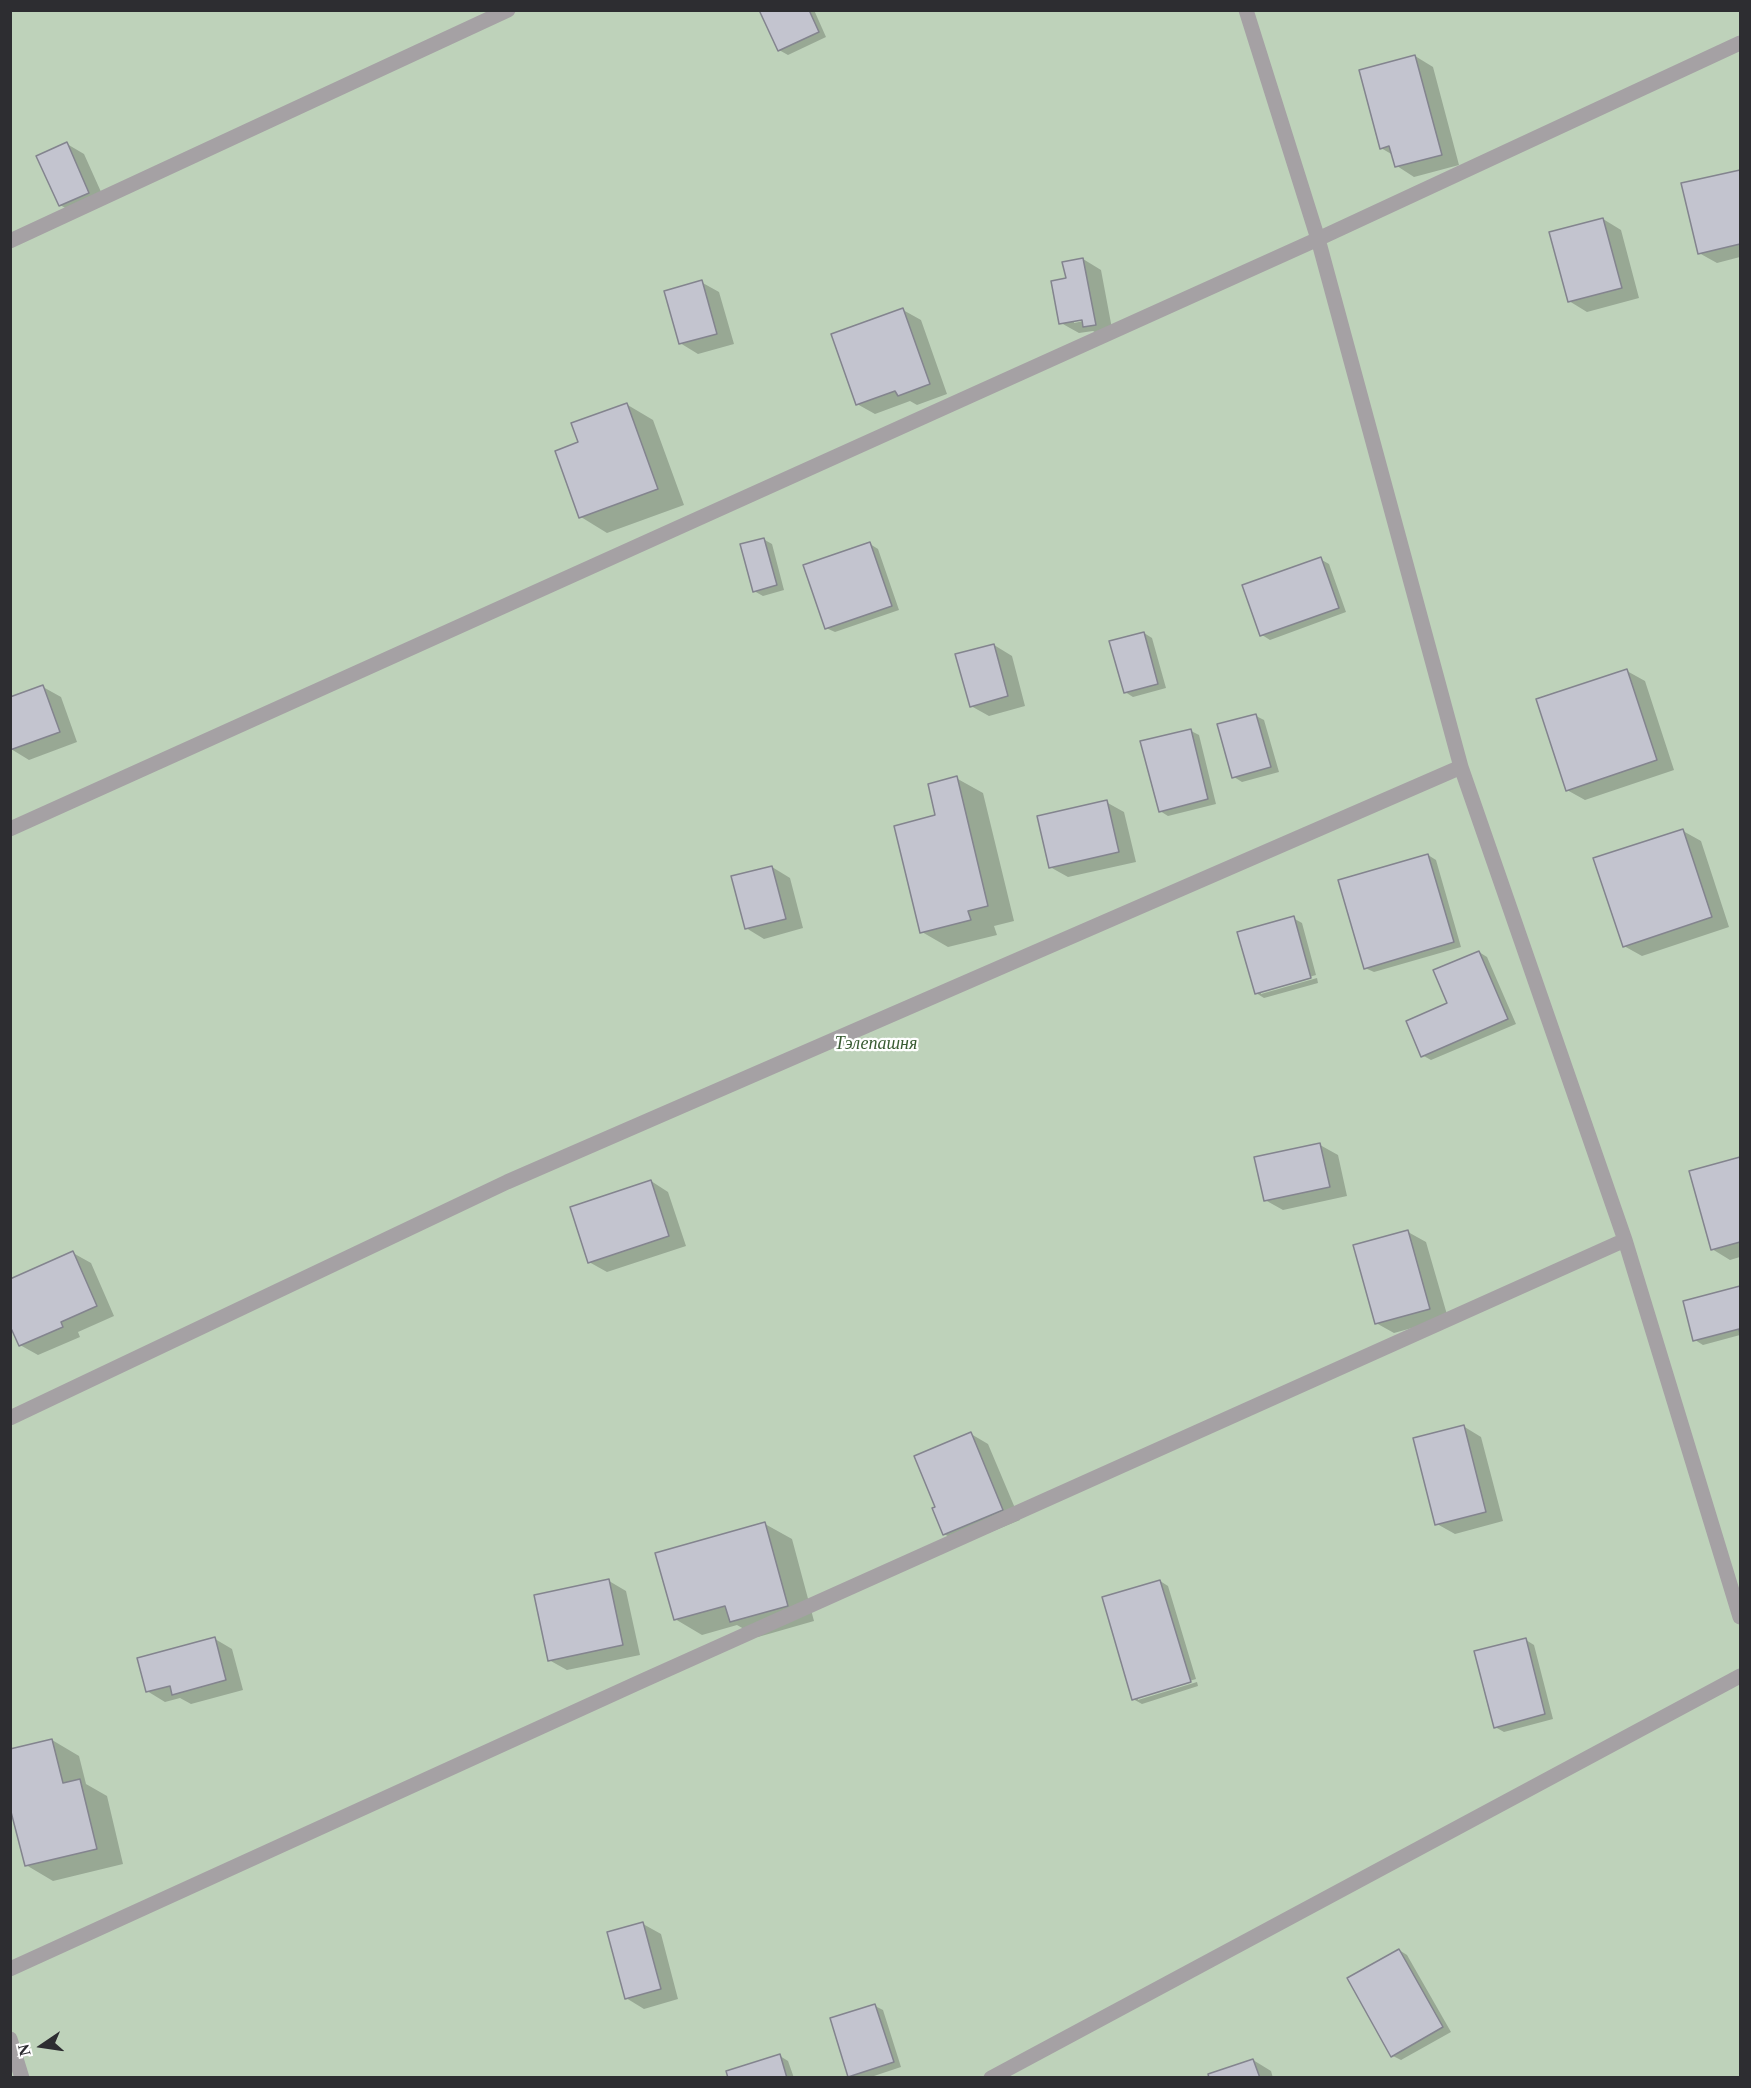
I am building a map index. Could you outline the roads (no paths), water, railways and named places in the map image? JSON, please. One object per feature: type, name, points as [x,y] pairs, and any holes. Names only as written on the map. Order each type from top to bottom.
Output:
[{"type":"street","points":[[10,242],[508,10]]},
{"type":"street","points":[[1246,10],[1318,239],[1461,767],[1624,1240],[1740,1617]]},
{"type":"street","points":[[10,829],[1318,239],[1740,43]]},
{"type":"street","points":[[10,1418],[507,1182],[1461,767]]},
{"type":"street","points":[[10,1969],[664,1671],[1624,1240]]},
{"type":"street","points":[[991,2078],[1740,1676]]},
{"type":"street","points":[[10,2039],[22,2078]]},
{"type":"park label","name":"Тэлепашня","points":[[876,1044]]}]
